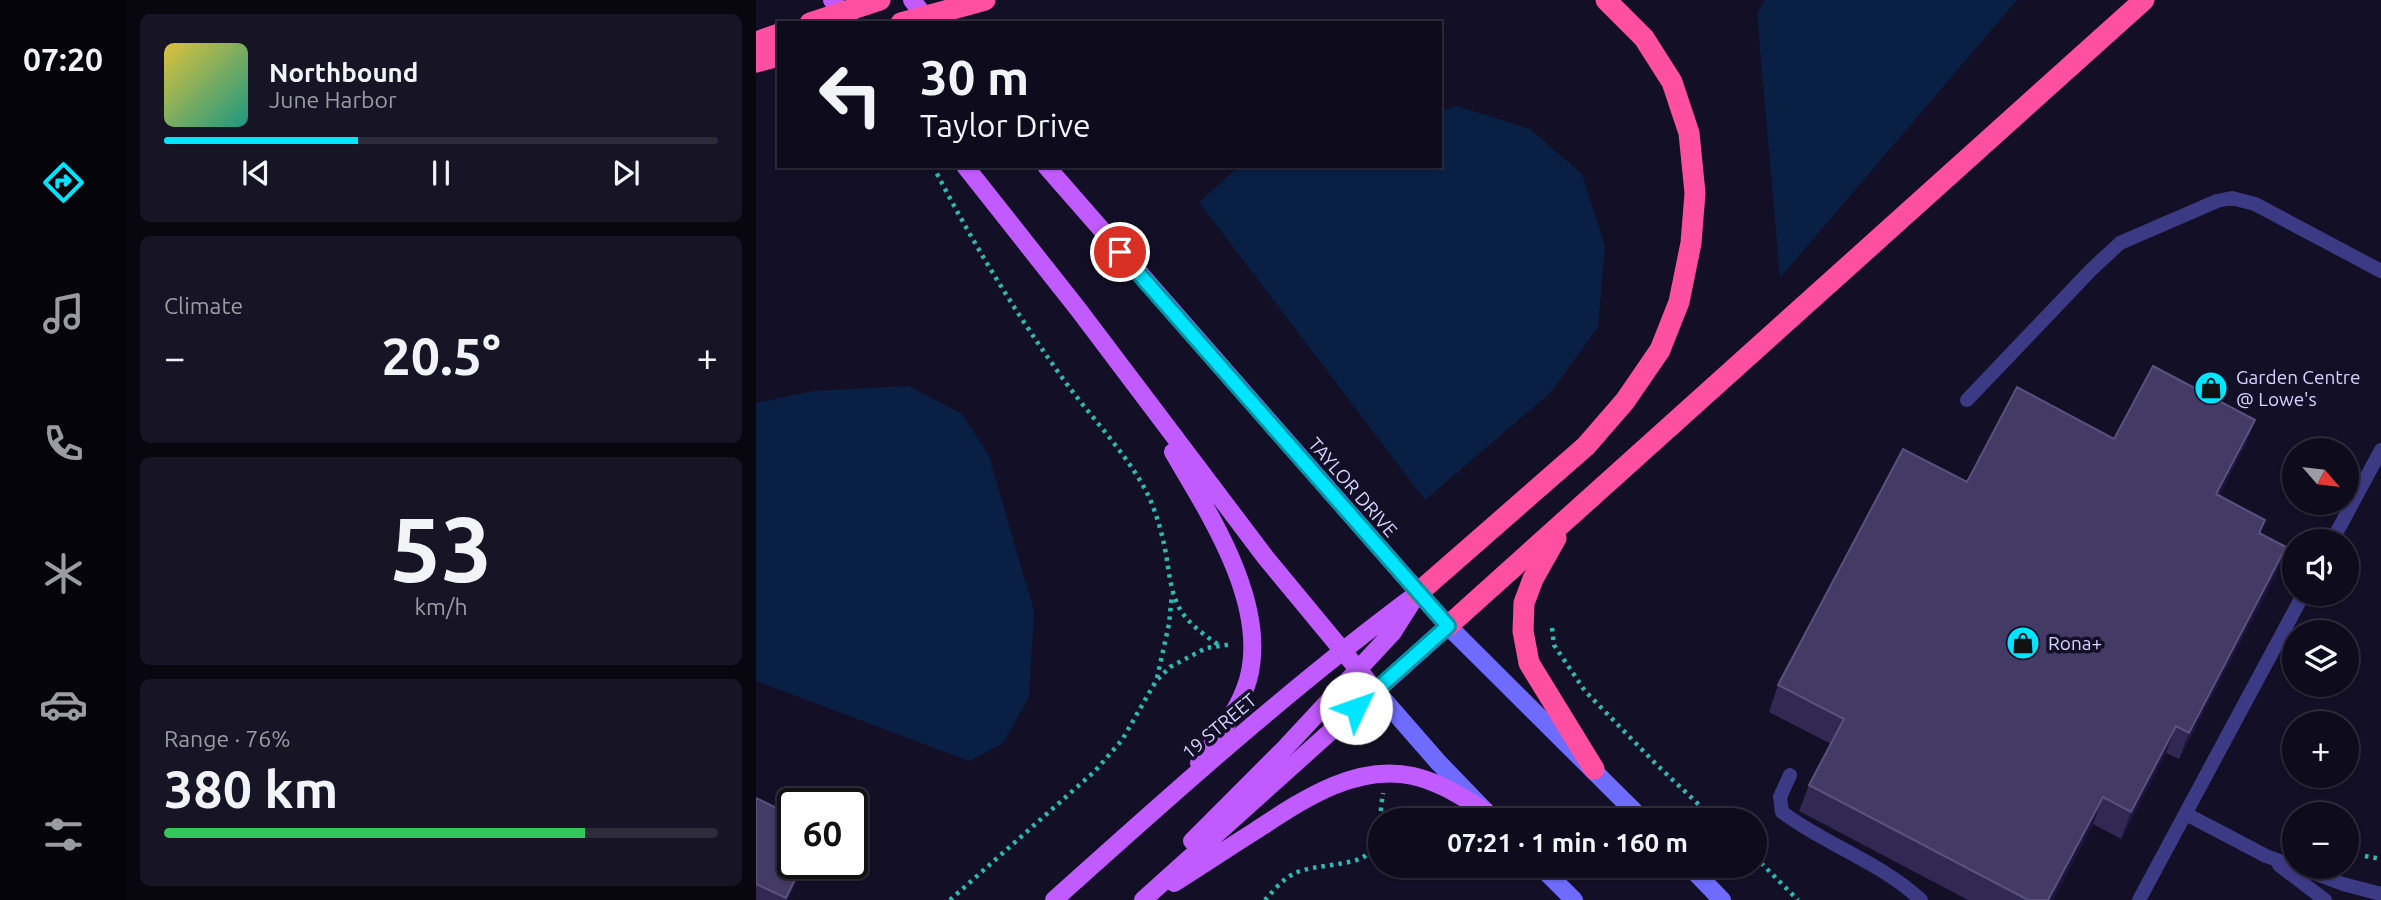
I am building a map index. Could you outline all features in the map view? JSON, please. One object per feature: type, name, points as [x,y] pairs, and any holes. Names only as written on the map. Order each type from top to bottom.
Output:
[{"type":"highway","points":[[816,21],[880,0]]},
{"type":"highway","points":[[908,21],[984,0]]},
{"type":"highway","points":[[1418,593],[1587,446],[1625,401],[1660,350],[1679,302],[1691,243],[1695,193],[1689,134],[1672,82],[1644,38],[1606,0]]},
{"type":"highway","points":[[1448,626],[2144,0]]},
{"type":"highway","points":[[756,42],[777,35]]},
{"type":"highway","points":[[756,62],[777,57]]},
{"type":"highway","points":[[1566,521],[1533,579],[1524,603],[1523,631],[1529,663],[1594,769]]},
{"type":"main road","points":[[832,0],[848,21]]},
{"type":"main road","points":[[912,0],[928,21]]},
{"type":"main road","points":[[967,168],[1078,309],[1266,558],[1376,691],[1482,808]]},
{"type":"main road","name":"TAYLOR DRIVE","points":[[1048,168],[1448,626],[1632,808]]},
{"type":"main road","points":[[1134,386],[1189,479],[1236,571],[1247,602],[1252,629],[1252,657],[1247,681],[1236,709],[1186,782]]},
{"type":"main road","points":[[1133,900],[1286,747],[1393,632],[1418,593]]},
{"type":"main road","name":"19 STREET","points":[[1054,900],[1186,782],[1341,650],[1418,593]]},
{"type":"main road","points":[[1145,900],[1448,626]]},
{"type":"main road","points":[[1145,900],[1293,807],[1327,788],[1349,780],[1380,775],[1415,776],[1445,786],[1478,808]]},
{"type":"main road","points":[[1552,878],[1574,900]]},
{"type":"main road","points":[[1701,878],[1723,900]]},
{"type":"lane","points":[[1967,400],[2120,243],[2217,201],[2232,198],[2255,204],[2381,271]]},
{"type":"lane","points":[[2338,529],[2381,450]]},
{"type":"lane","points":[[2139,900],[2297,606]]},
{"type":"lane","points":[[1790,775],[1780,797],[1782,812],[1889,874],[1921,900]]},
{"type":"lane","points":[[2186,814],[2266,856],[2282,862]]},
{"type":"lane","points":[[2266,856],[2325,900]]},
{"type":"lane","points":[[2330,879],[2381,894]]},
{"type":"path","points":[[934,168],[981,254],[1013,304],[1067,384],[1136,473],[1156,514],[1172,590],[1181,611],[1191,623],[1220,646]]},
{"type":"path","points":[[1156,681],[1169,624],[1172,590]]},
{"type":"path","points":[[1552,628],[1554,645],[1585,691],[1702,808]]},
{"type":"path","points":[[950,900],[1095,771],[1122,740],[1156,681],[1170,667],[1184,657],[1206,648],[1237,643]]},
{"type":"path","points":[[1265,900],[1294,873],[1360,859],[1367,854],[1374,841],[1383,792]]},
{"type":"path","points":[[2365,856],[2381,859]]},
{"type":"path","points":[[1767,870],[1798,900]]},
{"type":"water","points":[[1765,0],[2017,0],[1780,278],[1757,14]]},
{"type":"water","points":[[1457,106],[1530,129],[1582,174],[1605,246],[1598,327],[1551,392],[1425,500],[1199,202],[1235,170],[1241,168],[1442,168],[1442,110]]},
{"type":"water","points":[[909,386],[962,414],[989,456],[1034,611],[1029,697],[1003,743],[969,761],[756,681],[756,403],[813,391]]},
{"type":"building","name":"Rona+","points":[[2153,366],[2255,420],[2216,494],[2265,520],[2259,533],[2282,545],[2282,555],[2189,733],[2176,726],[2131,812],[2103,797],[2048,900],[2028,900],[1809,785],[1844,719],[1778,685],[1903,449],[1967,482],[2017,387],[2114,439]]},
{"type":"building","points":[[756,798],[777,808],[777,879],[795,879],[786,898],[756,884]]},
{"type":"place","name":"Garden Centre @ Lowe's","points":[[2211,388]]},
{"type":"place","name":"Rona+","points":[[2023,643]]},
{"type":"route","points":[[1120,252],[1448,626],[1356,708]]}]
